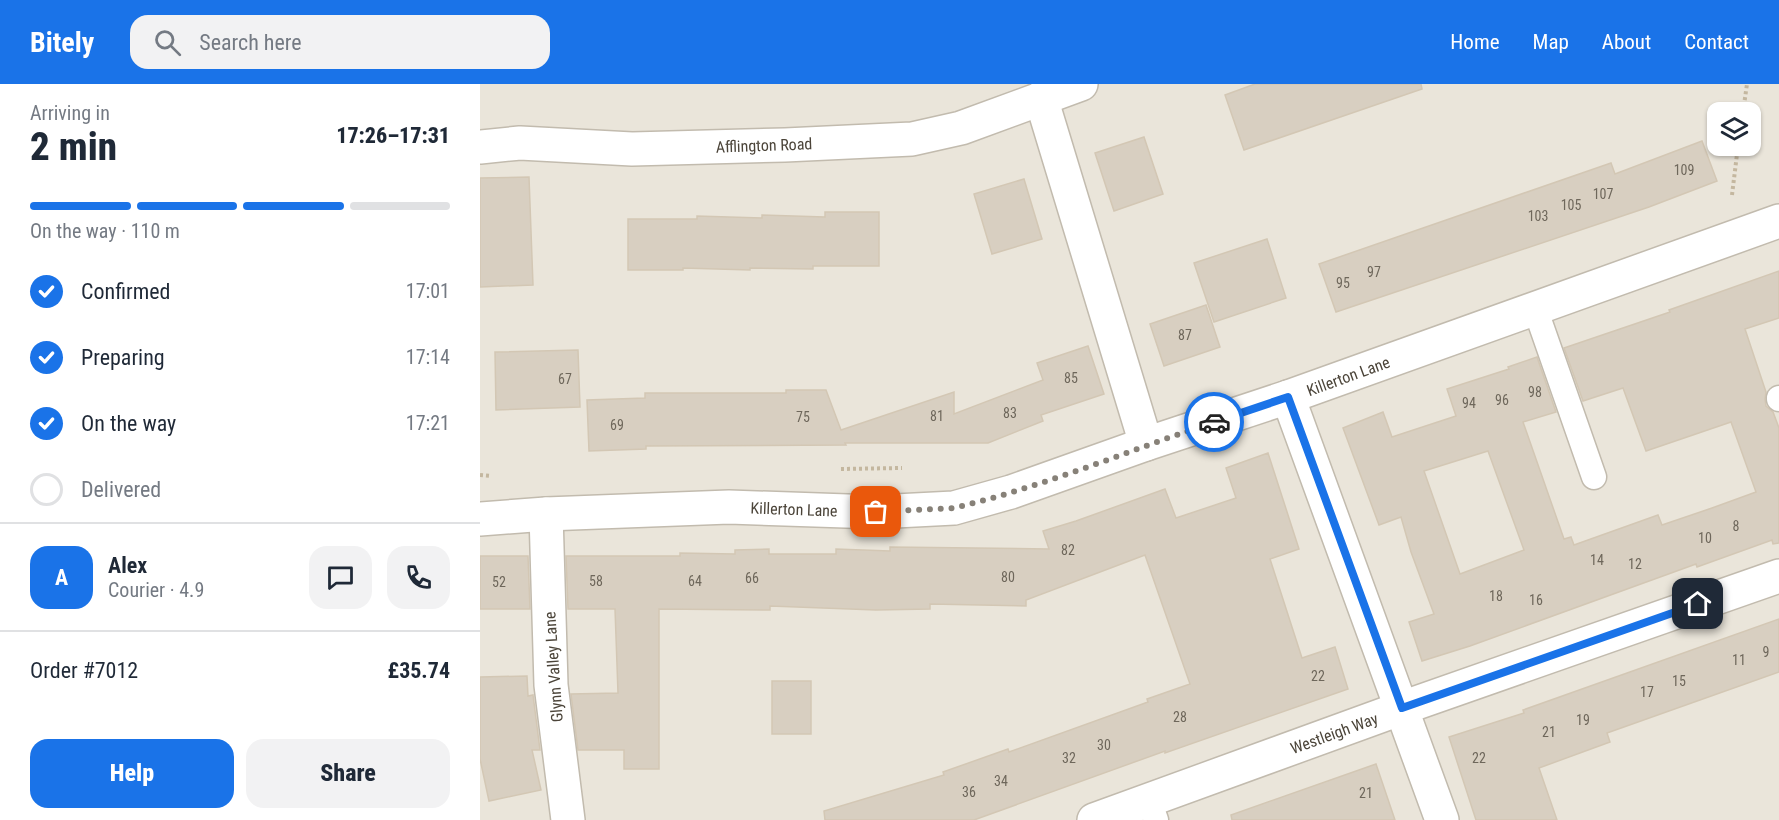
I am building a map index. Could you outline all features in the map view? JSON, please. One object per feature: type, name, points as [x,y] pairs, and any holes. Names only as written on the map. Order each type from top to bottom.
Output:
[{"type":"street","name":"Afflington Road","points":[[480,147],[520,143],[632,149],[912,140],[961,128],[1081,84]]},
{"type":"street","points":[[1041,98],[1146,444]]},
{"type":"street","name":"Killerton Lane","points":[[480,519],[546,514],[729,507],[876,512],[954,508],[1011,492],[1288,397],[1535,308],[1779,214]]},
{"type":"street","points":[[1288,397],[1442,820]]},
{"type":"street","name":"Glynn Valley Lane","points":[[546,514],[551,684],[568,820]]},
{"type":"street","name":"Westleigh Way","points":[[1094,820],[1152,810],[1402,708],[1779,576]]},
{"type":"lane","points":[[1535,308],[1593,477]]},
{"type":"path","points":[[1744,102],[1747,84]]},
{"type":"path","points":[[1732,196],[1737,156]]},
{"type":"shaded area","points":[[480,84],[1779,84],[1779,820],[480,820]]},
{"type":"building","points":[[1255,84],[1421,84],[1422,89],[1244,150],[1225,95]]},
{"type":"building","points":[[1144,137],[1163,194],[1114,211],[1095,153]]},
{"type":"building","points":[[1702,141],[1717,181],[1649,207],[1336,312],[1319,264],[1611,163],[1615,174]]},
{"type":"building","points":[[529,177],[533,285],[480,287],[480,178]]},
{"type":"building","points":[[1024,179],[1042,239],[992,254],[974,194]]},
{"type":"building","points":[[825,212],[879,212],[879,266],[813,266],[813,269],[628,270],[628,219],[697,219],[697,216],[762,218],[762,215],[825,217]]},
{"type":"building","points":[[1267,239],[1286,298],[1214,322],[1194,263]]},
{"type":"building","points":[[1779,271],[1779,318],[1745,329],[1766,392],[1766,406],[1773,412],[1779,428],[1779,543],[1773,544],[1772,540],[1697,567],[1696,564],[1470,646],[1422,661],[1409,622],[1434,614],[1411,552],[1401,517],[1379,525],[1343,428],[1383,412],[1392,437],[1456,416],[1447,389],[1509,369],[1508,367],[1537,357],[1556,412],[1523,422],[1564,539],[1571,537],[1574,545],[1658,515],[1662,525],[1756,492],[1731,422],[1646,451],[1623,388],[1583,401],[1564,348],[1670,312],[1669,310]],"holes":[[[1488,451],[1524,550],[1460,574],[1424,471]]]},
{"type":"building","points":[[1206,305],[1220,347],[1164,366],[1150,324]]},
{"type":"building","points":[[1088,346],[1104,394],[1041,415],[1043,421],[988,443],[646,446],[646,449],[589,451],[587,400],[645,398],[645,393],[786,393],[786,390],[826,390],[841,430],[954,392],[954,414],[1043,380],[1037,363]]},
{"type":"building","points":[[578,350],[580,407],[496,410],[495,352]]},
{"type":"building","points":[[1268,453],[1299,549],[1270,559],[1302,658],[1335,647],[1348,689],[1165,753],[1165,751],[974,820],[825,820],[824,811],[944,775],[943,772],[1008,749],[1009,752],[1148,702],[1147,699],[1190,684],[1145,555],[1026,600],[1026,606],[930,604],[930,609],[876,610],[770,606],[770,610],[659,609],[659,769],[624,769],[624,750],[578,750],[571,694],[618,693],[615,609],[568,609],[566,556],[680,556],[680,553],[735,554],[735,550],[769,549],[769,554],[836,554],[836,549],[890,551],[890,547],[1049,549],[1043,531],[1165,489],[1176,518],[1236,498],[1226,468]]},
{"type":"building","points":[[480,556],[528,556],[530,609],[480,609]]},
{"type":"building","points":[[1779,619],[1779,672],[1607,733],[1610,742],[1539,768],[1557,820],[1476,820],[1449,737],[1524,713],[1523,710]]},
{"type":"building","points":[[527,676],[528,696],[533,695],[540,750],[532,750],[541,790],[489,801],[480,759],[480,677]]},
{"type":"building","points":[[772,681],[811,681],[811,734],[772,734]]},
{"type":"building","points":[[1376,764],[1395,820],[1232,820],[1231,815]]},
{"type":"way so far","points":[[876,512],[966,506],[1214,422]]},
{"type":"route","points":[[1214,422],[1288,397],[1402,708],[1698,604]]}]
